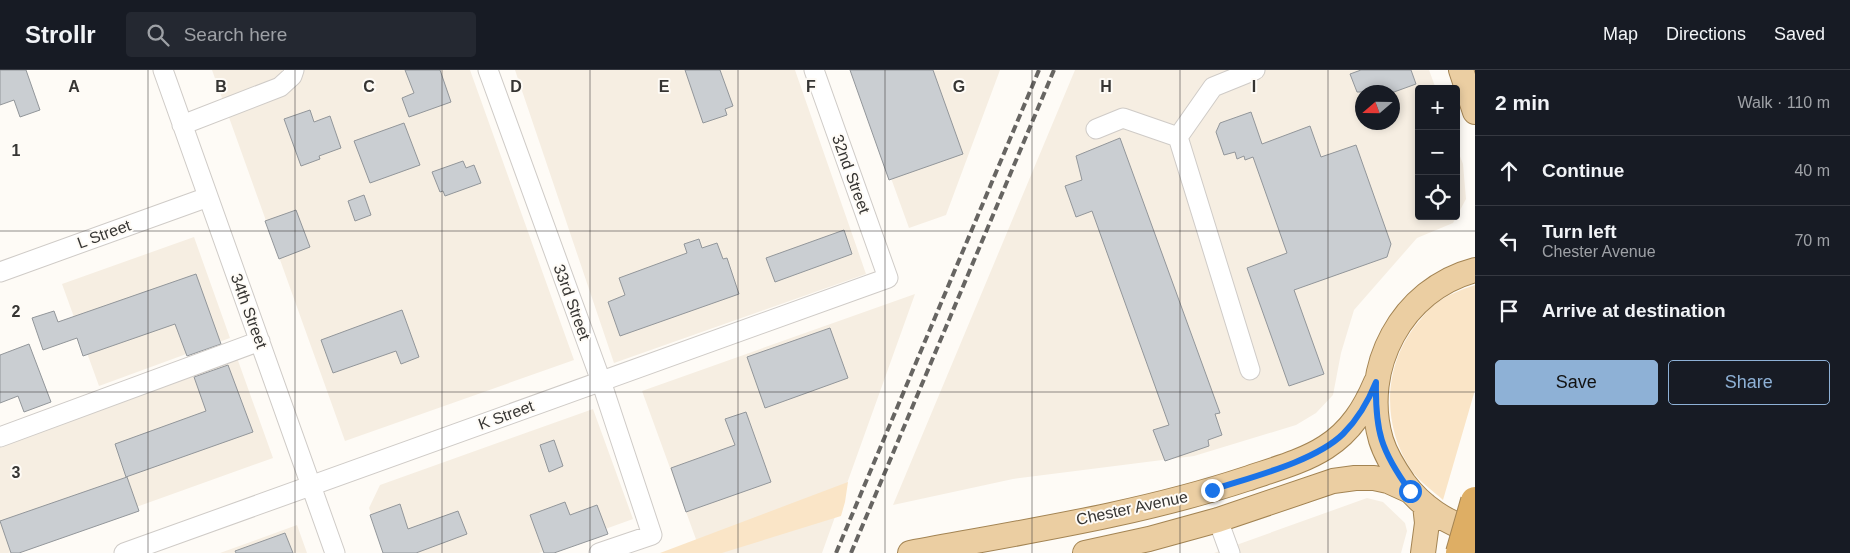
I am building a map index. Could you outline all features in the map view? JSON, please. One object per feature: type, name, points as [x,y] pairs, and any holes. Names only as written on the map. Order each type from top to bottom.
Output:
[{"type":"highway","points":[[1460,553],[1475,501]]},
{"type":"main road","points":[[1461,70],[1475,112]]},
{"type":"main road","points":[[1472,267],[1434,289],[1420,300],[1402,319],[1390,339],[1381,360],[1376,382],[1376,412],[1381,440],[1393,467],[1417,498],[1445,519],[1475,531]]},
{"type":"main road","name":"Chester Avenue","points":[[910,553],[1154,505],[1212,490],[1273,470],[1325,448],[1342,435],[1359,416],[1369,400],[1376,382]]},
{"type":"main road","name":"Chester Avenue","points":[[1085,553],[1150,546],[1218,520],[1333,481],[1374,478],[1388,482],[1417,498]]},
{"type":"main road","points":[[1417,498],[1427,523],[1423,553]]},
{"type":"street","name":"34th Street","points":[[163,70],[334,553]]},
{"type":"street","points":[[182,125],[280,87],[292,76],[294,70]]},
{"type":"street","name":"33rd Street","points":[[488,70],[601,381],[652,535],[599,553]]},
{"type":"street","name":"32nd Street","points":[[814,70],[888,278]]},
{"type":"street","points":[[1178,137],[1213,86],[1255,70]]},
{"type":"street","points":[[1096,129],[1123,118],[1178,137]]},
{"type":"street","points":[[1178,137],[1250,370]]},
{"type":"street","name":"L Street","points":[[0,272],[208,197]]},
{"type":"street","name":"K Street","points":[[124,553],[888,278]]},
{"type":"street","points":[[0,437],[260,341]]},
{"type":"street","points":[[1218,520],[1230,553]]},
{"type":"shaded area","points":[[212,70],[470,70],[574,360],[345,441]]},
{"type":"shaded area","points":[[515,70],[795,70],[866,274],[614,363]]},
{"type":"shaded area","points":[[852,70],[1000,70],[946,215],[909,228]]},
{"type":"shaded area","points":[[1075,70],[1429,70],[1435,85],[1415,85],[1415,220],[1455,220],[1453,223],[1417,238],[1354,310],[1341,353],[1333,395],[1316,413],[1296,425],[1194,456],[1013,479],[893,505]]},
{"type":"shaded area","points":[[1460,156],[1463,164],[1466,199],[1460,210]]},
{"type":"shaded area","points":[[194,237],[230,338],[99,386],[62,284]]},
{"type":"shaded area","points":[[1475,285],[1475,390],[1443,500],[1415,475],[1402,453],[1391,413],[1390,393],[1393,373],[1399,354],[1408,336],[1429,309],[1439,301]]},
{"type":"shaded area","points":[[915,294],[822,553],[701,553],[642,391]]},
{"type":"shaded area","points":[[236,355],[273,458],[8,553],[0,553],[0,440]]},
{"type":"shaded area","points":[[593,409],[633,519],[539,553],[385,553],[369,508],[380,485]]},
{"type":"shaded area","points":[[848,482],[841,516],[722,553],[660,553]]},
{"type":"shaded area","points":[[1367,498],[1383,502],[1405,523],[1407,531],[1401,553],[1214,553]]},
{"type":"shaded area","points":[[297,525],[307,553],[220,553]]},
{"type":"building","points":[[0,70],[26,70],[40,110],[20,117],[14,100],[0,105]]},
{"type":"building","points":[[405,70],[440,70],[451,102],[409,117],[402,98],[414,93]]},
{"type":"building","points":[[685,70],[720,70],[733,106],[725,109],[727,115],[703,123]]},
{"type":"building","points":[[850,70],[933,70],[963,154],[889,180]]},
{"type":"building","points":[[1361,70],[1411,70],[1416,84],[1400,90],[1400,85],[1355,85],[1355,87],[1350,74]]},
{"type":"building","points":[[310,110],[314,122],[330,116],[341,148],[319,156],[320,159],[301,166],[284,119]]},
{"type":"building","points":[[1251,112],[1262,144],[1310,126],[1321,157],[1356,145],[1391,244],[1387,257],[1294,290],[1324,374],[1289,386],[1247,268],[1287,253],[1253,157],[1245,160],[1244,156],[1237,159],[1235,152],[1224,155],[1216,132],[1220,123]]},
{"type":"building","points":[[404,123],[420,165],[370,183],[354,141]]},
{"type":"building","points":[[1120,138],[1220,413],[1215,414],[1222,435],[1208,440],[1209,446],[1165,461],[1153,430],[1169,425],[1092,211],[1076,217],[1065,186],[1082,180],[1076,156]]},
{"type":"building","points":[[463,161],[466,168],[474,165],[481,183],[445,196],[443,191],[440,192],[432,172]]},
{"type":"building","points":[[364,195],[371,215],[355,221],[348,201]]},
{"type":"building","points":[[296,210],[310,247],[279,259],[265,221]]},
{"type":"building","points":[[844,230],[852,254],[775,282],[766,258]]},
{"type":"building","points":[[699,239],[702,248],[717,243],[723,259],[727,258],[739,294],[620,336],[608,302],[625,295],[619,278],[687,253],[684,244]]},
{"type":"building","points":[[196,274],[221,344],[187,356],[175,324],[83,356],[77,338],[43,350],[32,318],[54,311],[58,322]]},
{"type":"building","points":[[402,310],[419,357],[401,364],[396,351],[333,373],[321,340]]},
{"type":"building","points":[[830,328],[848,378],[765,408],[747,357]]},
{"type":"building","points":[[29,344],[51,402],[24,412],[18,396],[0,403],[0,355]]},
{"type":"building","points":[[228,365],[253,432],[126,477],[115,444],[206,411],[194,377]]},
{"type":"building","points":[[746,412],[771,482],[686,512],[671,468],[735,445],[725,419]]},
{"type":"building","points":[[554,440],[563,466],[549,472],[540,445]]},
{"type":"building","points":[[127,477],[139,511],[19,553],[11,553],[0,521]]},
{"type":"building","points":[[565,502],[570,515],[597,505],[608,534],[554,553],[544,553],[530,515]]},
{"type":"building","points":[[400,504],[408,529],[458,511],[467,534],[416,553],[383,553],[370,515]]},
{"type":"building","points":[[285,533],[293,553],[236,553],[235,551]]},
{"type":"railway","points":[[836,553],[1039,70]]},
{"type":"railway","points":[[851,553],[1054,70]]},
{"type":"route","points":[[1212,490],[1273,470],[1325,448],[1342,435],[1359,416],[1369,400],[1376,382],[1376,412],[1381,440],[1393,467],[1410,491]]}]
